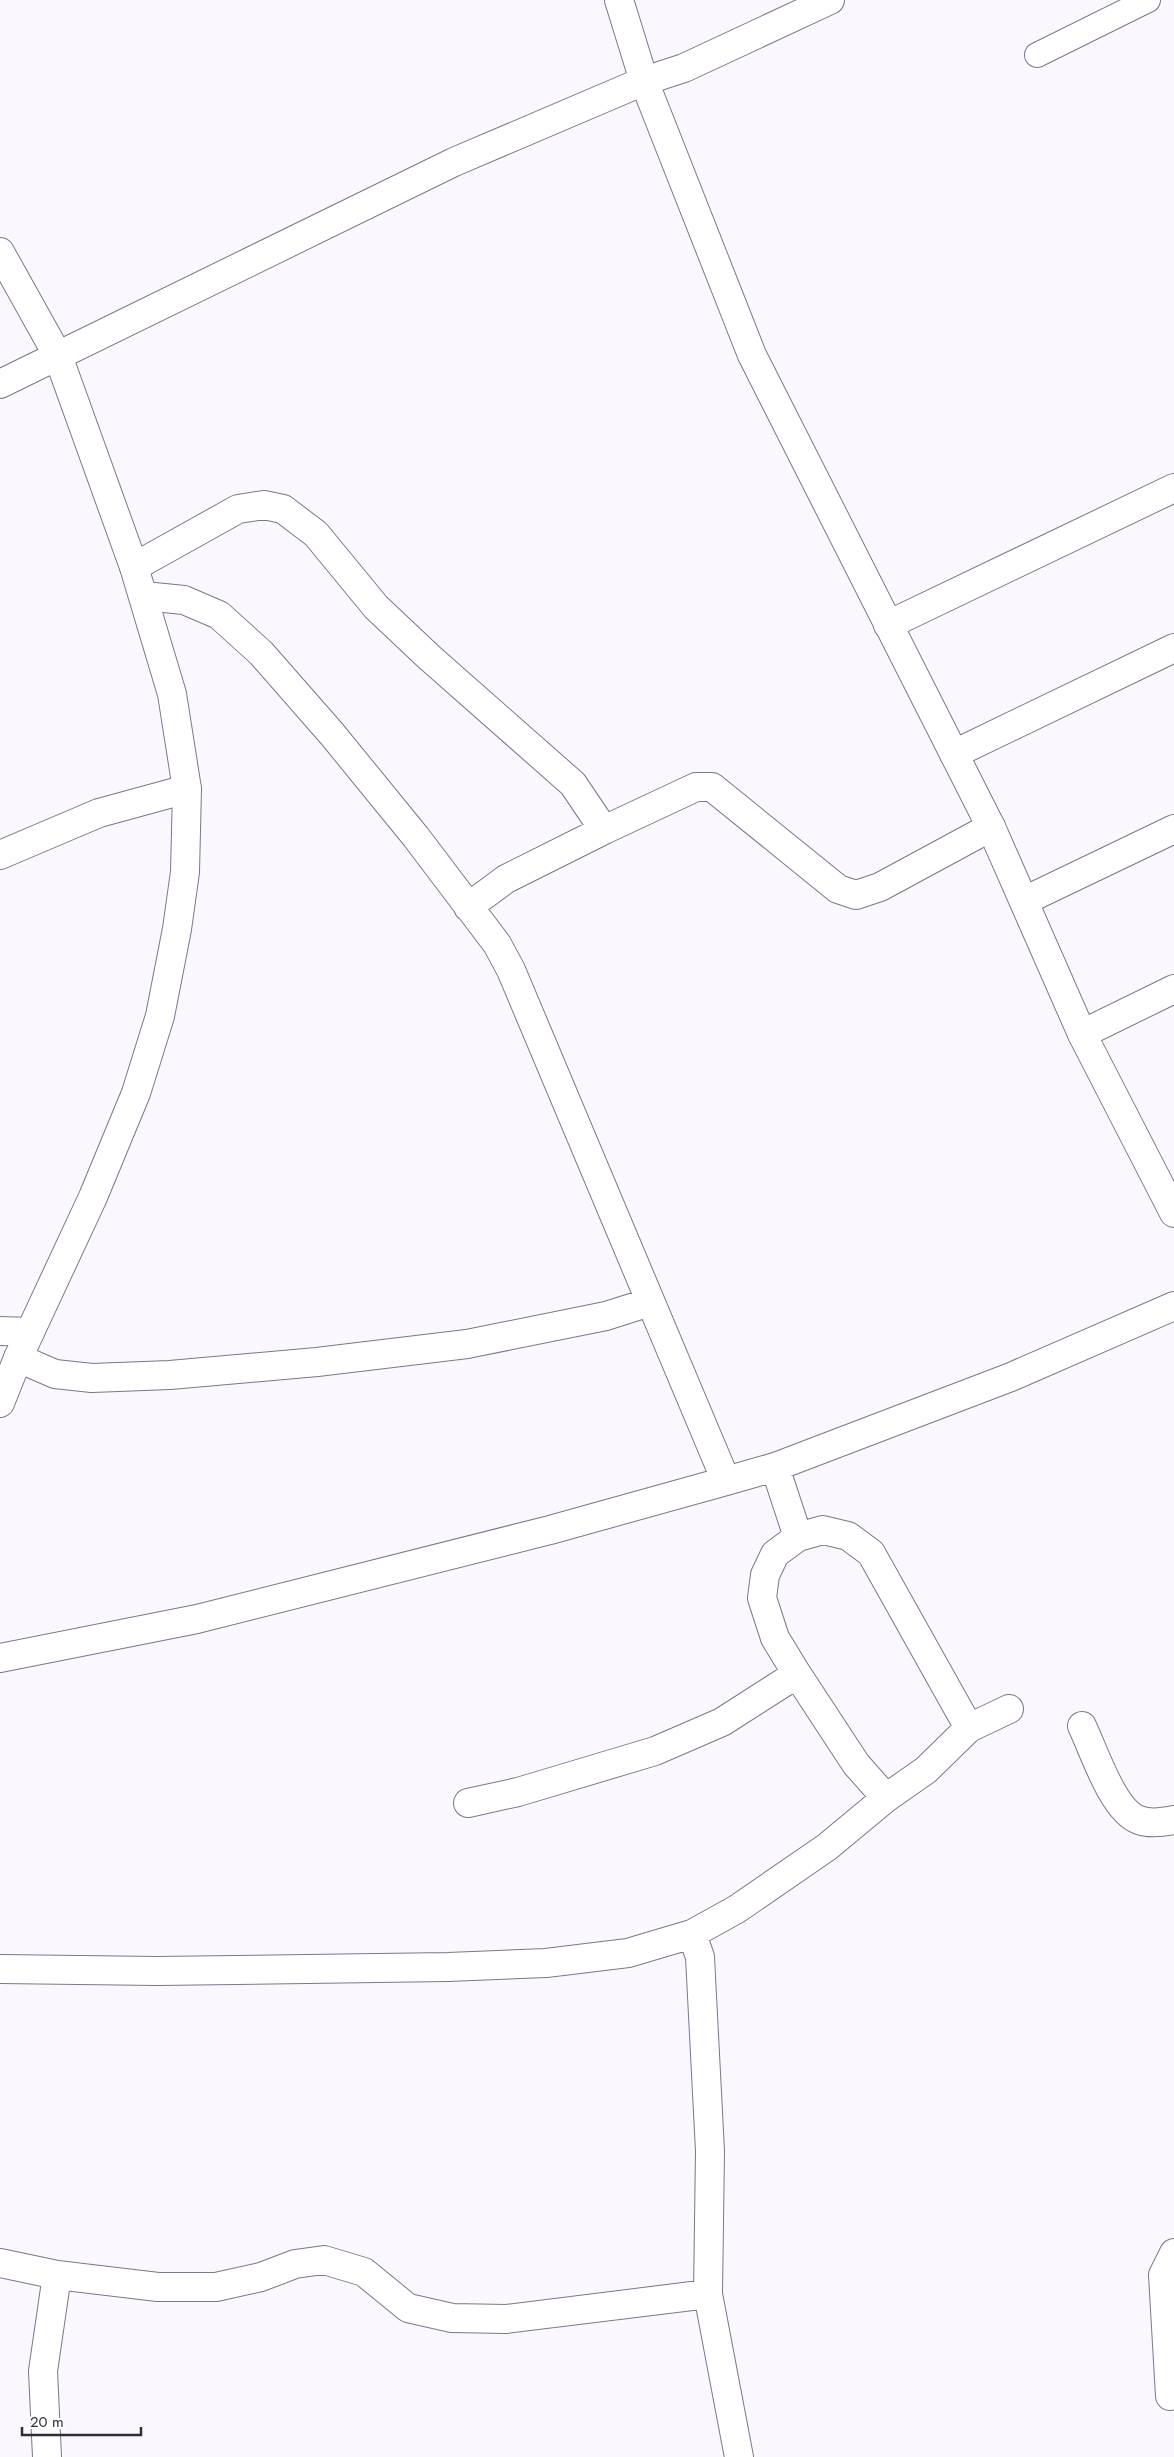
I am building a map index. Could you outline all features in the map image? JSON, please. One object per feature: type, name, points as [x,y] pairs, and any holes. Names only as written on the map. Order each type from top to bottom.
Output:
[{"type":"street","points":[[619,0],[644,81],[752,355],[991,827],[1082,1034],[1174,1213]]},
{"type":"street","points":[[0,384],[454,162],[644,81],[684,68],[830,0]]},
{"type":"street","points":[[0,252],[58,356],[134,567],[172,694],[187,789],[185,872],[177,929],[160,1016],[133,1102],[93,1197],[18,1358],[0,1403]]},
{"type":"street","points":[[888,625],[1174,488]]},
{"type":"street","points":[[134,567],[238,509],[264,505],[283,509],[316,534],[376,607],[429,657],[574,784],[604,830]]},
{"type":"street","points":[[144,596],[184,600],[219,615],[261,653],[332,734],[416,837],[497,944],[511,970],[726,1481]]},
{"type":"street","points":[[954,754],[1174,648]]},
{"type":"street","points":[[468,907],[506,879],[696,787],[712,787],[838,889],[856,895],[880,887],[991,827]]},
{"type":"street","points":[[0,855],[99,812],[187,789]]},
{"type":"street","points":[[1024,901],[1174,829]]},
{"type":"street","points":[[1082,1034],[1174,989]]},
{"type":"street","points":[[18,1358],[55,1374],[92,1378],[170,1375],[317,1362],[467,1344],[606,1316],[650,1302]]},
{"type":"street","points":[[0,1658],[197,1619],[550,1530],[775,1467],[1011,1377],[1174,1306]]},
{"type":"street","points":[[0,1331],[30,1332]]},
{"type":"street","points":[[775,1467],[798,1537]]},
{"type":"street","points":[[886,1798],[856,1764],[775,1638],[762,1598],[765,1575],[775,1554],[798,1537],[823,1530],[848,1536],[871,1553],[969,1728]]},
{"type":"street","points":[[468,1803],[518,1792],[655,1751],[722,1722],[797,1674]]},
{"type":"street","points":[[0,1968],[157,1971],[546,1963],[628,1953],[692,1934],[737,1909],[827,1847],[886,1798],[926,1770],[969,1728],[1009,1709]]},
{"type":"street","points":[[1082,1726],[1117,1803],[1139,1820],[1164,1822],[1174,1820]]},
{"type":"street","points":[[692,1934],[700,1957],[710,2151],[708,2294],[739,2457]]},
{"type":"street","points":[[1170,2396],[1163,2275],[1174,2253]]},
{"type":"street","points":[[0,2263],[57,2275],[158,2287],[216,2287],[261,2277],[295,2264],[324,2260],[364,2272],[408,2308],[452,2318],[506,2319],[708,2294]]},
{"type":"street","points":[[47,2457],[43,2370],[57,2275]]},
{"type":"lane","points":[[1036,55],[1148,0]]}]
